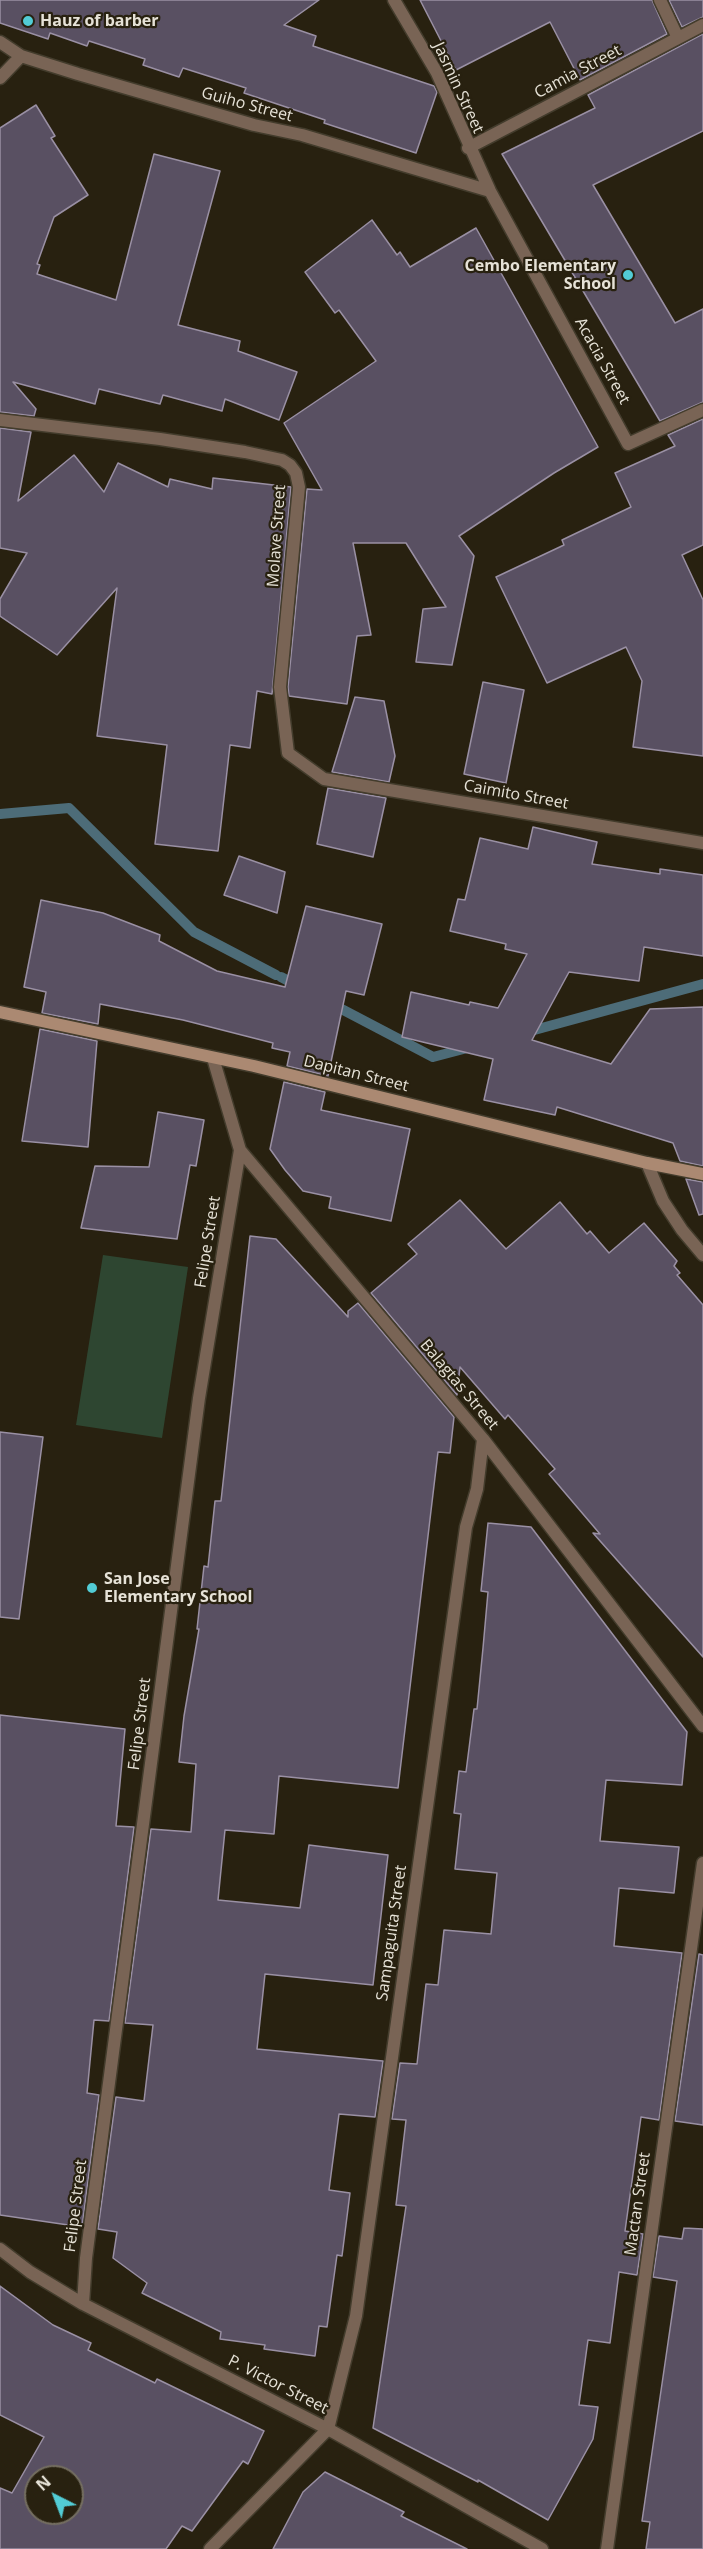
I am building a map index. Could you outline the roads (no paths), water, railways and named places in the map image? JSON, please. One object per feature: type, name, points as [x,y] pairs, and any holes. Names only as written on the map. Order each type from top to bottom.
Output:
[{"type":"street","name":"Jasmin Street","points":[[394,0],[437,74],[468,148],[490,191]]},
{"type":"street","points":[[660,0],[678,38]]},
{"type":"street","name":"Camia Street","points":[[468,148],[703,25]]},
{"type":"street","name":"Guiho Street","points":[[0,42],[21,56],[254,125],[302,135],[490,191]]},
{"type":"street","points":[[0,78],[21,56]]},
{"type":"street","name":"Acacia Street","points":[[490,191],[628,444],[703,410]]},
{"type":"street","name":"Molave Street","points":[[0,420],[234,450],[282,460],[290,465],[296,473],[299,487],[280,687],[288,753],[324,779]]},
{"type":"street","name":"Caimito Street","points":[[324,779],[703,843]]},
{"type":"street","name":"Dapitan Street","points":[[0,1012],[213,1058],[647,1163],[703,1173]]},
{"type":"street","name":"Balagtas Street","points":[[213,1058],[240,1150],[483,1439],[703,1726]]},
{"type":"street","name":"Felipe Street","points":[[83,2304],[86,2258],[198,1410],[240,1150]]},
{"type":"street","points":[[647,1163],[663,1201],[682,1230],[703,1255]]},
{"type":"street","name":"Sampaguita Street","points":[[328,2429],[356,2316],[466,1527],[477,1489],[483,1439]]},
{"type":"street","name":"Mactan Street","points":[[607,2549],[703,1863]]},
{"type":"street","name":"P. Victor Street","points":[[0,2249],[30,2272],[83,2304],[328,2429],[542,2549]]},
{"type":"street","points":[[210,2549],[328,2429]]},
{"type":"waterway","points":[[0,814],[69,808],[194,932],[276,975]]},
{"type":"waterway","points":[[281,977],[298,986]]},
{"type":"waterway","points":[[527,1032],[703,984]]},
{"type":"waterway","points":[[330,1003],[433,1057],[471,1047]]},
{"type":"place","name":"Hauz of barber","points":[[28,21]]},
{"type":"place","name":"Cembo Elementary School","points":[[628,275]]},
{"type":"place","name":"San Jose Elementary School","points":[[92,1588]]}]
